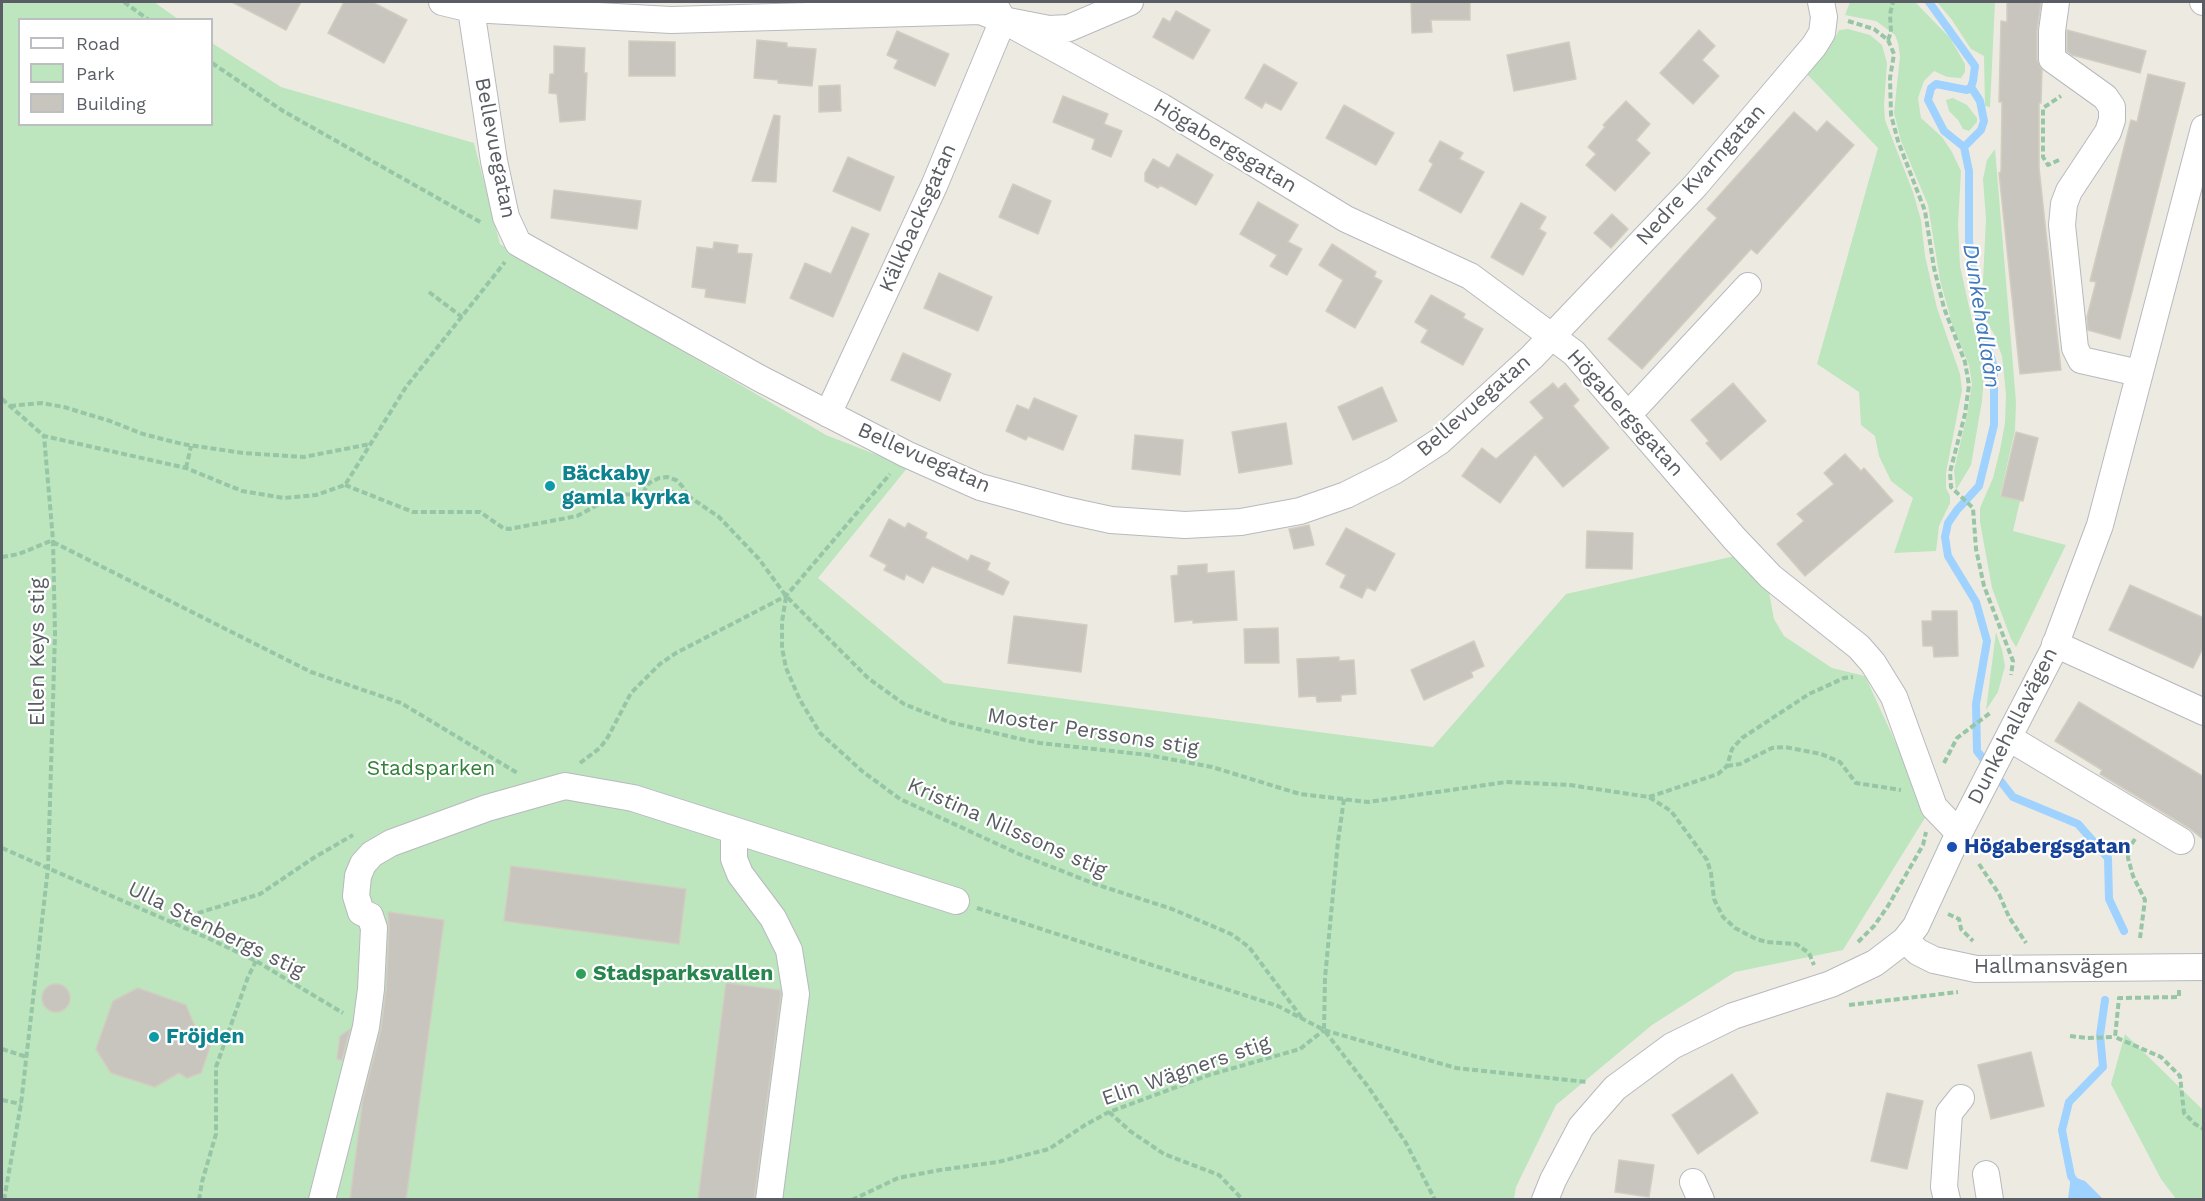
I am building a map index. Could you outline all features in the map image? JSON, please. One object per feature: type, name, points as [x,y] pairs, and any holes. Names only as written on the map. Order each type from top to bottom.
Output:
[{"type":"street","points":[[442,2],[471,9],[671,20],[998,11],[1049,29],[1069,28],[1130,2]]},
{"type":"street","points":[[2056,2],[2052,31],[2052,59],[2105,97],[2112,107],[2112,120],[2069,191],[2061,225],[2075,348],[2081,360],[2139,373]]},
{"type":"street","name":"Bellevuegatan","points":[[471,9],[494,161],[506,217],[518,243],[759,378],[906,454],[980,487],[1112,520],[1185,525],[1241,522],[1300,511],[1346,495],[1394,471],[1440,441],[1489,398],[1553,336]]},
{"type":"street","name":"Nedre Kvarngatan","points":[[1553,336],[1695,186],[1814,46],[1822,33],[1822,9]]},
{"type":"street","name":"Högabergsgatan","points":[[998,11],[1346,219],[1470,276],[1574,353],[1771,578],[1859,647],[1882,675],[1933,776],[1934,807],[1959,833]]},
{"type":"street","name":"Kälkbacksgatan","points":[[828,414],[934,186],[998,11]]},
{"type":"street","name":"Dunkehallavägen","points":[[1545,1200],[1581,1127],[1616,1088],[1672,1046],[1733,1016],[1831,984],[1875,963],[1905,940],[1916,927],[1959,833],[2055,644],[2100,525],[2204,128]]},
{"type":"street","points":[[1628,415],[1748,286]]},
{"type":"street","points":[[2055,644],[2204,712]]},
{"type":"street","points":[[2008,738],[2181,841]]},
{"type":"street","points":[[322,1200],[366,1026],[371,989],[374,928],[370,915],[361,912],[356,896],[358,876],[363,864],[372,854],[391,843],[487,808],[555,788],[633,798],[956,901]]},
{"type":"street","points":[[734,831],[734,859],[740,874],[773,918],[789,950],[796,994],[769,1200]]},
{"type":"street","name":"Hallmansvägen","points":[[1905,940],[1918,952],[1934,960],[1977,969],[2204,967]]},
{"type":"street","points":[[1947,1200],[1944,1187],[1948,1113],[1961,1098]]},
{"type":"street","points":[[1986,1174],[1990,1200]]},
{"type":"path","points":[[124,2],[146,18]]},
{"type":"path","points":[[1888,40],[1891,32],[1890,14],[1893,2]]},
{"type":"path","points":[[1822,9],[1874,29],[1888,40],[1894,54],[1890,78],[1891,115],[1898,141],[1925,211],[1934,268],[1944,308],[1965,362],[1969,385],[1965,414],[1950,472],[1951,487],[1973,508],[1976,549],[1984,586],[2013,661]]},
{"type":"path","points":[[2,399],[44,436],[186,468],[242,491],[284,498],[316,495],[345,485],[406,387],[518,243],[283,111],[213,64]]},
{"type":"path","points":[[2072,74],[2061,96],[2043,108],[2043,157],[2048,165],[2098,146]]},
{"type":"path","points":[[429,292],[462,317]]},
{"type":"path","points":[[9,406],[41,403],[64,407],[143,434],[191,446],[243,453],[304,457],[370,444]]},
{"type":"path","name":"Ellen Keys stig","points":[[4,1200],[21,1104],[48,868],[55,634],[53,541],[44,436]]},
{"type":"path","points":[[186,468],[191,446]]},
{"type":"path","points":[[2,557],[19,554],[53,541],[311,672],[401,703],[555,788],[582,760],[600,748],[631,693],[660,664],[676,653],[786,596],[906,454]]},
{"type":"path","points":[[643,493],[649,483],[667,477],[676,480],[688,496]]},
{"type":"path","name":"Moster Perssons stig","points":[[345,485],[413,513],[480,512],[503,528],[509,529],[578,516],[616,495],[672,492],[688,496],[719,517],[759,559],[786,596],[868,678],[904,704],[949,722],[1040,743],[1148,755],[1212,766],[1300,794],[1368,802],[1506,782],[1570,785],[1649,797],[1671,811],[1707,860],[1714,899],[1723,917],[1735,928],[1756,939],[1796,944],[1805,949],[1812,961]]},
{"type":"path","name":"Kristina Nilssons stig","points":[[786,596],[782,639],[786,668],[800,700],[820,733],[862,771],[900,800],[1019,854],[1095,884],[1172,909],[1231,934],[1250,947],[1302,1018]]},
{"type":"path","points":[[1649,797],[1718,774],[1727,766],[1732,749],[1742,738],[1809,694],[1844,678],[1882,675]]},
{"type":"path","points":[[1727,766],[1740,764],[1772,748],[1785,747],[1821,754],[1840,762],[1856,783],[1863,782],[1913,792],[1933,776],[1957,738],[1989,716]]},
{"type":"path","points":[[1344,799],[1325,978],[1324,1030],[1369,1088],[1406,1143],[1435,1200]]},
{"type":"path","points":[[1896,891],[1923,845],[1926,822]]},
{"type":"path","points":[[171,921],[260,894],[354,834]]},
{"type":"path","name":"Ulla Stenbergs stig","points":[[2,848],[171,921],[256,961],[366,1026]]},
{"type":"path","points":[[2129,848],[2128,858],[2133,876],[2145,900],[2140,938]]},
{"type":"path","points":[[1979,864],[2000,894],[2008,917],[2031,948]]},
{"type":"path","points":[[956,901],[1278,1006],[1324,1030],[1456,1068],[1587,1082]]},
{"type":"path","points":[[1959,919],[1961,929],[1968,938],[1976,943]]},
{"type":"path","points":[[199,1200],[216,1134],[216,1067],[248,977],[256,961]]},
{"type":"path","points":[[1847,1005],[1965,991]]},
{"type":"path","points":[[2115,1037],[2119,998],[2179,997]]},
{"type":"path","name":"Elin Wägners stig","points":[[852,1200],[898,1178],[998,1162],[1049,1149],[1109,1112],[1209,1075],[1300,1049],[1324,1030]]},
{"type":"path","points":[[2070,1036],[2115,1037],[2161,1057],[2180,1076],[2184,1113],[2204,1129]]},
{"type":"path","points":[[2,1049],[27,1057]]},
{"type":"path","points":[[2,1100],[21,1104]]},
{"type":"path","points":[[1109,1112],[1130,1131],[1164,1154],[1220,1175],[1243,1200]]},
{"type":"green space","name":"Stadsparken","points":[[2,2],[154,2],[177,18],[18,18],[18,126],[213,126],[213,44],[281,87],[474,143],[500,244],[826,435],[908,467],[818,578],[944,683],[1433,747],[1566,594],[1735,556],[1769,592],[1774,619],[1784,636],[1832,668],[1865,676],[1928,813],[1843,950],[1735,972],[1652,1025],[1556,1105],[1516,1187],[1514,1199],[2,1200]]},
{"type":"green space","points":[[1850,2],[1915,2],[1950,38],[1965,64],[1965,72],[1961,78],[1947,77],[1934,71],[1924,81],[1918,98],[1921,118],[1942,137],[1961,171],[1958,224],[1960,266],[1984,374],[1982,401],[1971,465],[1956,490],[1954,470],[1972,384],[1969,365],[1953,327],[1940,280],[1928,205],[1901,141],[1894,113],[1900,56],[1898,43],[1895,35],[1876,21],[1845,15]]},
{"type":"green space","points":[[1937,2],[1995,2],[1990,107],[1985,106],[1984,56],[1971,49]]},
{"type":"green space","points":[[1848,29],[1870,35],[1882,45],[1887,63],[1885,120],[1913,192],[1921,220],[1925,256],[1937,308],[1960,374],[1962,390],[1946,473],[1946,488],[1950,496],[1950,503],[1939,526],[1936,551],[1894,553],[1913,498],[1891,481],[1879,456],[1875,436],[1861,425],[1859,392],[1817,364],[1878,148],[1805,72],[1834,40],[1839,30]]},
{"type":"green space","points":[[1953,98],[1967,105],[1977,118],[1977,122],[1969,131],[1963,129],[1949,111],[1946,100]]},
{"type":"green space","points":[[1995,149],[2016,402],[2015,430],[2000,496],[2020,501],[2013,531],[2066,545],[2016,647],[1992,588],[1980,522],[1980,508],[1993,478],[2005,423],[2006,394],[2002,356],[1994,334],[1986,321],[1982,301],[1986,219],[1983,179],[1987,160]]},
{"type":"green space","points":[[1996,632],[2005,666],[1998,692],[1986,710]]},
{"type":"green space","points":[[2125,1034],[2203,1110],[2203,1199],[2176,1199],[2161,1179],[2111,1084]]},
{"type":"water","points":[[2071,1176],[2085,1181],[2103,1199],[2068,1199]]},
{"type":"building","points":[[232,2],[301,2],[286,30]]},
{"type":"building","points":[[344,2],[372,2],[407,20],[384,63],[328,33]]},
{"type":"building","points":[[1411,2],[1470,2],[1470,20],[1431,20],[1432,32],[1412,33]]},
{"type":"building","points":[[2007,2],[2041,2],[2037,31],[2037,60],[2042,70],[2041,103],[2039,103],[2039,168],[2061,370],[2020,374],[1999,173],[2001,172],[2002,102],[1999,102],[2001,21],[2007,22]]},
{"type":"building","points":[[1176,11],[1210,30],[1193,59],[1153,37],[1163,18],[1170,22]]},
{"type":"building","points":[[1699,30],[1715,46],[1702,60],[1719,76],[1693,104],[1660,73]]},
{"type":"building","points":[[2067,30],[2146,51],[2140,73],[2072,55],[2067,51]]},
{"type":"building","points":[[897,31],[949,54],[935,86],[894,68],[898,60],[887,55]]},
{"type":"building","points":[[757,40],[787,43],[787,47],[816,49],[812,86],[754,78]]},
{"type":"building","points":[[629,41],[675,42],[675,76],[629,76]]},
{"type":"building","points":[[1569,42],[1576,79],[1514,91],[1507,55]]},
{"type":"building","points":[[554,46],[585,48],[584,73],[587,73],[585,120],[560,122],[557,94],[549,93],[550,74],[554,74]]},
{"type":"building","points":[[1264,64],[1297,83],[1281,110],[1265,102],[1262,108],[1245,98]]},
{"type":"building","points":[[2148,74],[2185,83],[2120,339],[2088,330],[2087,317],[2096,282],[2090,281],[2131,120],[2137,122]]},
{"type":"building","points":[[840,85],[841,111],[819,112],[819,86]]},
{"type":"building","points":[[1063,96],[1108,114],[1104,124],[1122,131],[1111,157],[1092,149],[1095,139],[1053,122]]},
{"type":"building","points":[[1626,101],[1650,124],[1636,140],[1650,153],[1615,191],[1586,165],[1596,154],[1588,147],[1605,127],[1603,125]]},
{"type":"building","points":[[1344,105],[1394,133],[1376,165],[1326,138]]},
{"type":"building","points":[[1794,112],[1817,132],[1827,121],[1854,145],[1757,254],[1751,249],[1642,369],[1608,339],[1717,218],[1707,209]]},
{"type":"building","points":[[774,115],[780,116],[776,182],[752,181]]},
{"type":"building","points":[[1440,141],[1463,153],[1459,159],[1484,172],[1461,213],[1419,190],[1433,164],[1429,161]]},
{"type":"building","points":[[1177,154],[1213,175],[1196,205],[1160,185],[1158,188],[1145,181],[1145,173],[1153,159],[1169,168]]},
{"type":"building","points":[[848,157],[894,177],[880,211],[833,191]]},
{"type":"building","points":[[1013,184],[1051,201],[1038,234],[999,217]]},
{"type":"building","points":[[554,190],[641,201],[637,229],[551,218]]},
{"type":"building","points":[[1258,202],[1298,225],[1288,242],[1302,249],[1287,275],[1270,266],[1277,255],[1240,234]]},
{"type":"building","points":[[1521,203],[1546,217],[1539,229],[1546,233],[1523,275],[1491,257]]},
{"type":"building","points":[[1612,214],[1628,229],[1611,248],[1594,233]]},
{"type":"building","points":[[852,227],[869,234],[833,317],[790,298],[805,263],[831,274]]},
{"type":"building","points":[[714,242],[738,245],[737,253],[752,254],[745,303],[705,297],[706,289],[692,287],[697,247],[713,249]]},
{"type":"building","points":[[1332,244],[1376,272],[1374,277],[1382,281],[1355,328],[1326,311],[1343,280],[1319,265]]},
{"type":"building","points":[[939,273],[992,297],[978,331],[924,308]]},
{"type":"building","points":[[1431,295],[1465,314],[1463,318],[1483,329],[1463,365],[1421,342],[1428,330],[1415,322]]},
{"type":"building","points":[[903,353],[951,374],[940,401],[891,380]]},
{"type":"building","points":[[1553,383],[1558,389],[1565,383],[1579,400],[1573,406],[1609,448],[1563,487],[1535,454],[1500,503],[1462,476],[1482,448],[1496,459],[1544,418],[1530,402]]},
{"type":"building","points":[[1733,383],[1766,421],[1721,460],[1691,420]]},
{"type":"building","points":[[1382,387],[1397,421],[1353,440],[1338,407]]},
{"type":"building","points":[[1034,398],[1077,416],[1063,450],[1028,436],[1026,440],[1006,431],[1017,405],[1029,410]]},
{"type":"building","points":[[1286,423],[1292,464],[1239,473],[1232,432]]},
{"type":"building","points":[[2016,432],[2038,438],[2023,501],[2001,496]]},
{"type":"building","points":[[1135,435],[1183,440],[1180,475],[1132,469]]},
{"type":"building","points":[[1845,454],[1861,471],[1864,468],[1893,501],[1805,576],[1777,544],[1804,521],[1797,514],[1834,484],[1824,473]]},
{"type":"building","points":[[889,519],[905,528],[908,523],[927,533],[925,538],[968,561],[971,555],[990,563],[987,570],[1009,582],[1003,595],[932,566],[923,583],[906,574],[904,580],[884,570],[887,565],[870,556]]},
{"type":"building","points":[[1309,525],[1314,545],[1294,549],[1289,529]]},
{"type":"building","points":[[1346,528],[1395,554],[1375,591],[1367,587],[1362,598],[1340,587],[1346,575],[1326,564]]},
{"type":"building","points":[[1587,531],[1633,533],[1632,569],[1586,568]]},
{"type":"building","points":[[1207,564],[1207,573],[1234,571],[1237,620],[1175,622],[1171,576],[1178,575],[1178,566]]},
{"type":"building","points":[[2130,585],[2204,618],[2204,646],[2193,668],[2109,630]]},
{"type":"building","points":[[1932,611],[1957,611],[1958,656],[1934,657],[1933,646],[1923,646],[1922,621],[1932,621]]},
{"type":"building","points":[[1014,616],[1087,625],[1081,672],[1008,663]]},
{"type":"building","points":[[1278,628],[1279,663],[1245,663],[1244,629]]},
{"type":"building","points":[[1474,641],[1484,666],[1471,672],[1473,677],[1424,700],[1411,670]]},
{"type":"building","points":[[1339,657],[1339,661],[1354,660],[1356,694],[1341,695],[1341,701],[1317,702],[1316,696],[1299,697],[1297,659]]},
{"type":"building","points":[[2079,702],[2204,777],[2204,840],[2189,828],[2100,774],[2102,770],[2055,741]]},
{"type":"building","points":[[511,866],[686,889],[679,944],[504,921]]},
{"type":"building","points":[[388,912],[444,920],[406,1200],[350,1200],[363,1099],[381,1029],[386,990]]},
{"type":"building","points":[[726,983],[780,990],[781,994],[754,1200],[698,1200]]},
{"type":"building","points":[[56,984],[66,988],[70,998],[66,1008],[56,1012],[46,1008],[42,998],[46,988]]},
{"type":"building","name":"Fröjden","points":[[138,988],[186,1005],[196,1029],[206,1031],[211,1044],[201,1073],[187,1078],[179,1073],[155,1087],[111,1073],[96,1049],[113,1001]]},
{"type":"building","points":[[350,1029],[342,1060],[337,1059],[340,1036]]},
{"type":"building","points":[[2031,1052],[2044,1106],[1991,1119],[1978,1065]]},
{"type":"building","points":[[1732,1074],[1758,1113],[1698,1154],[1672,1115]]},
{"type":"building","points":[[1887,1093],[1923,1101],[1907,1169],[1871,1161]]},
{"type":"building","points":[[1619,1160],[1654,1165],[1649,1197],[1615,1192]]},
{"type":"waterway","name":"Dunkehallaån","points":[[1929,2],[1975,66],[1973,81],[1967,90],[1936,84],[1931,88],[1928,100],[1944,131],[1964,147],[1969,171],[1969,241],[1981,326],[1994,367],[1994,425],[1979,486],[1948,523],[1945,537],[1948,556],[1976,602],[1987,641],[1976,704],[1977,751],[1988,765]]},
{"type":"waterway","points":[[1964,147],[1981,130],[1984,121],[1980,101],[1971,87]]},
{"type":"waterway","name":"Dunkehallaån","points":[[1995,774],[2013,797],[2078,824],[2108,858],[2109,899],[2124,931]]},
{"type":"waterway","name":"Dunkehallaån","points":[[2087,1200],[2071,1176],[2062,1130],[2069,1102],[2103,1067],[2100,1035],[2105,1000]]},
{"type":"place","name":"Bäckaby gamla kyrka","points":[[550,486]]},
{"type":"place","name":"Högabergsgatan","points":[[1952,847]]},
{"type":"place","name":"Stadsparksvallen","points":[[581,974]]},
{"type":"place","name":"Fröjden","points":[[154,1037]]}]
